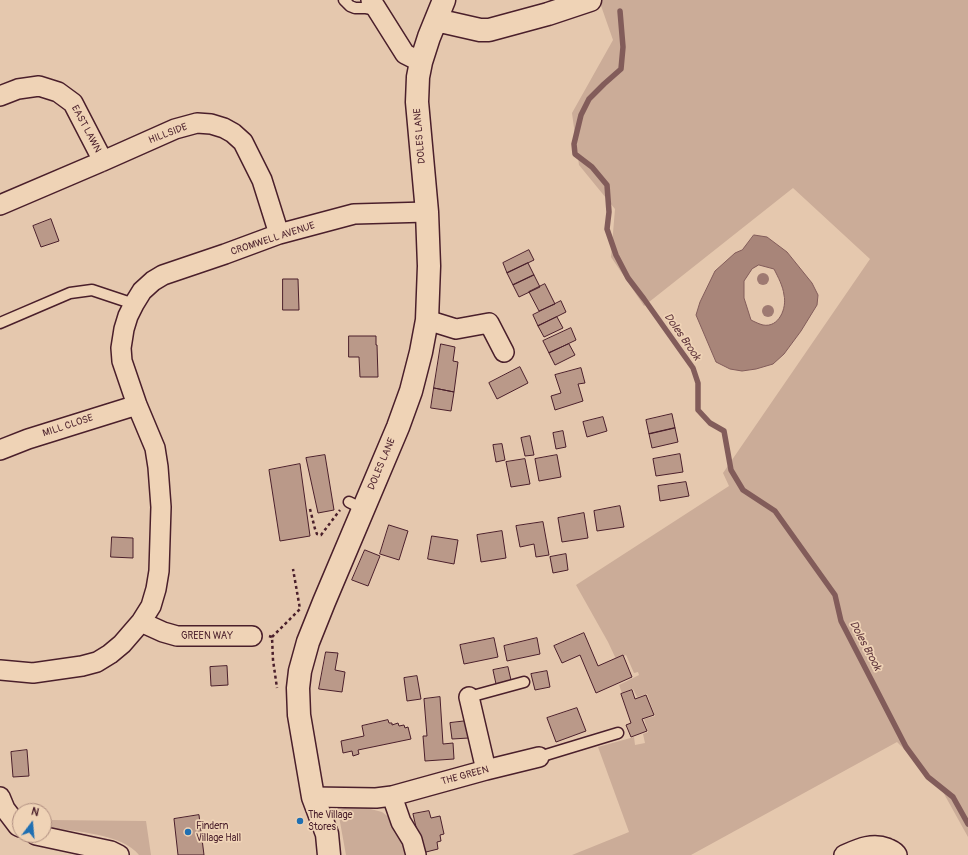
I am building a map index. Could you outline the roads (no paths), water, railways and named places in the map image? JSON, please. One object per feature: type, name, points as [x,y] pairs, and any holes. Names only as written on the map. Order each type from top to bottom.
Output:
[{"type":"street","name":"DOLES LANE","points":[[329,855],[326,834],[313,797],[298,714],[298,688],[300,671],[308,642],[356,505],[398,427],[411,390],[421,352],[427,320],[429,266],[427,212],[417,102],[418,77],[421,62],[444,0]]},
{"type":"street","points":[[436,20],[480,30],[489,30],[548,14],[590,0]]},
{"type":"street","points":[[374,5],[405,54],[421,62]]},
{"type":"street","name":"EAST LAWN","points":[[0,96],[18,89],[39,86],[58,92],[73,103],[103,162]]},
{"type":"street","name":"HILLSIDE","points":[[0,205],[103,162],[175,129],[197,123],[211,124],[224,128],[233,133],[243,142],[262,180],[279,234]]},
{"type":"street","name":"CROMWELL AVENUE","points":[[0,670],[33,673],[82,666],[97,662],[122,644],[141,622],[151,606],[159,571],[161,507],[158,467],[155,448],[137,405],[122,361],[121,348],[128,316],[142,291],[153,281],[163,275],[279,234],[354,214],[427,212]]},
{"type":"street","points":[[427,320],[456,329],[489,323],[504,352]]},
{"type":"street","name":"MILL CLOSE","points":[[0,450],[28,439],[137,405]]},
{"type":"street","name":"GREEN WAY","points":[[141,622],[176,636],[252,636]]},
{"type":"street","points":[[469,697],[486,770]]},
{"type":"street","name":"THE GREEN","points":[[313,797],[376,798],[392,796],[539,757]]},
{"type":"street","points":[[392,796],[401,822],[412,840],[416,855]]},
{"type":"street","points":[[0,797],[5,809],[12,818]]},
{"type":"street","points":[[52,838],[111,851],[118,855]]},
{"type":"street","points":[[844,855],[861,847],[881,846],[895,852],[897,855]]},
{"type":"lane","points":[[344,0],[350,6],[355,8],[366,8],[374,5]]},
{"type":"lane","points":[[0,324],[70,293],[92,290],[134,304]]},
{"type":"lane","points":[[469,697],[524,682]]},
{"type":"lane","points":[[539,757],[618,732]]},
{"type":"waterway","name":"Doles Brook","points":[[620,11],[623,47],[621,69],[589,99],[581,115],[574,144],[575,154],[592,167],[607,185],[609,212],[607,229],[616,255],[628,278],[693,368],[698,383],[698,410],[710,423],[724,431],[731,470],[743,490],[775,511],[835,595],[841,621],[906,747],[928,777],[953,797],[968,824]]},
{"type":"place","name":"The Village Stores","points":[[300,821]]},
{"type":"place","name":"Findern Village Hall","points":[[188,832]]}]
